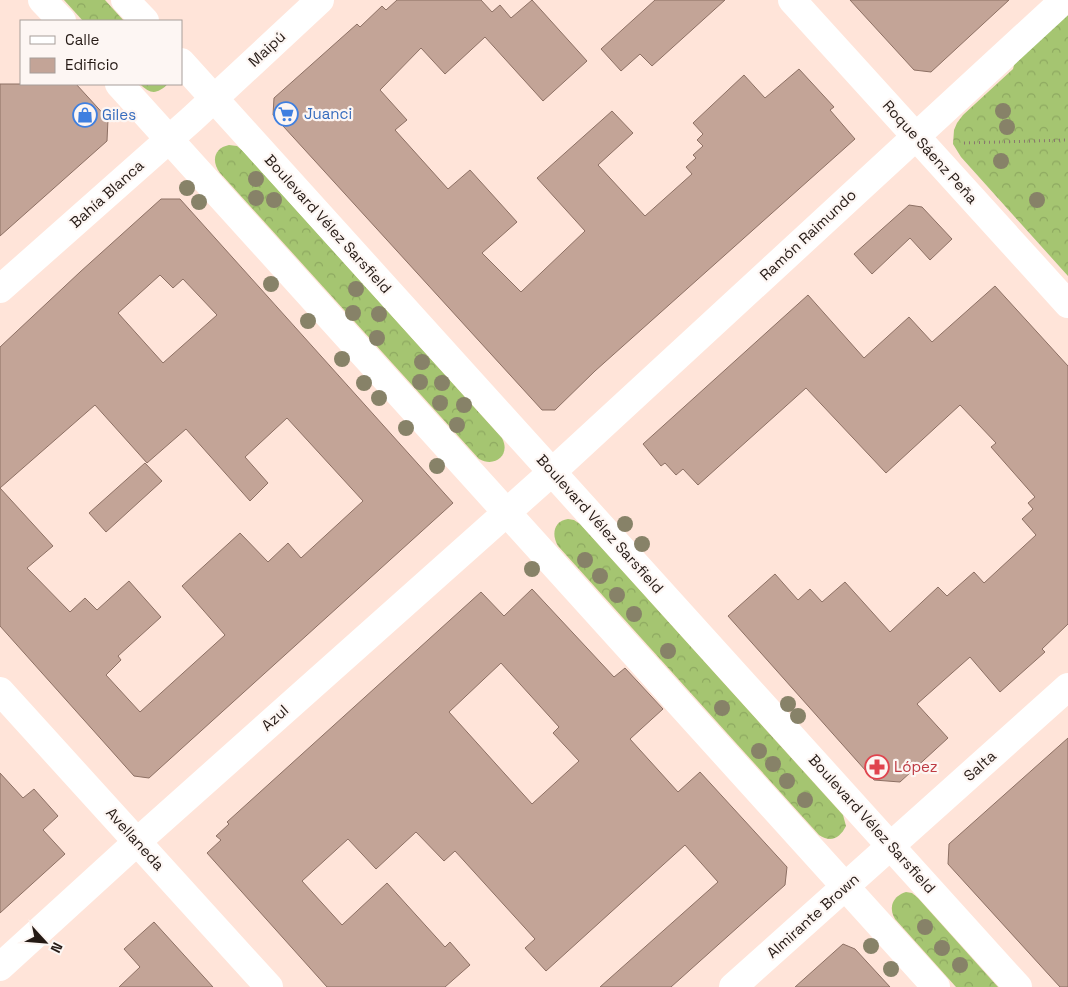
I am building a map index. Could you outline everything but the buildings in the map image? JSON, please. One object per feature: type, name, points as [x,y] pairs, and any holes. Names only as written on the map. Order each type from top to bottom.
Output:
[{"type":"street","points":[[42,0],[61,20]]},
{"type":"street","points":[[126,0],[144,20]]},
{"type":"street","name":"Maipú","points":[[214,98],[320,0]]},
{"type":"street","name":"Roque Sáenz Peña","points":[[792,0],[1068,304]]},
{"type":"street","name":"Ramón Raimundo","points":[[552,472],[1064,0]]},
{"type":"street","name":"Boulevard Vélez Sarsfield","points":[[182,63],[1018,987]]},
{"type":"street","points":[[120,85],[936,987]]},
{"type":"street","name":"Bahía Blanca","points":[[0,290],[214,98]]},
{"type":"street","name":"Azul","points":[[0,967],[138,841],[552,472]]},
{"type":"street","name":"Salta","points":[[891,845],[1068,686]]},
{"type":"street","name":"Avellaneda","points":[[0,691],[269,987]]},
{"type":"street","name":"Almirante Brown","points":[[733,987],[891,845]]},
{"type":"path","points":[[963,150],[960,143],[1068,140]]},
{"type":"green space","points":[[64,0],[105,0],[123,20],[82,20]]},
{"type":"green space","points":[[1068,8],[1068,276],[961,157],[953,144],[954,130],[963,115],[1013,69],[1016,57]]},
{"type":"green space","points":[[141,85],[167,85],[161,90],[154,92],[147,90]]},
{"type":"green space","points":[[229,145],[237,146],[243,151],[502,438],[504,450],[500,458],[491,462],[479,459],[220,173],[215,160],[217,152]]},
{"type":"green space","points":[[568,519],[580,524],[843,815],[846,826],[841,834],[831,839],[819,835],[558,546],[554,533],[555,529],[560,522]]},
{"type":"green space","points":[[906,892],[912,893],[918,898],[998,987],[956,987],[895,919],[892,910],[893,902],[898,896]]},
{"type":"place","name":"Juanci","points":[[286,114]]},
{"type":"place","name":"Giles","points":[[85,115]]},
{"type":"place","name":"López","points":[[877,767]]}]
